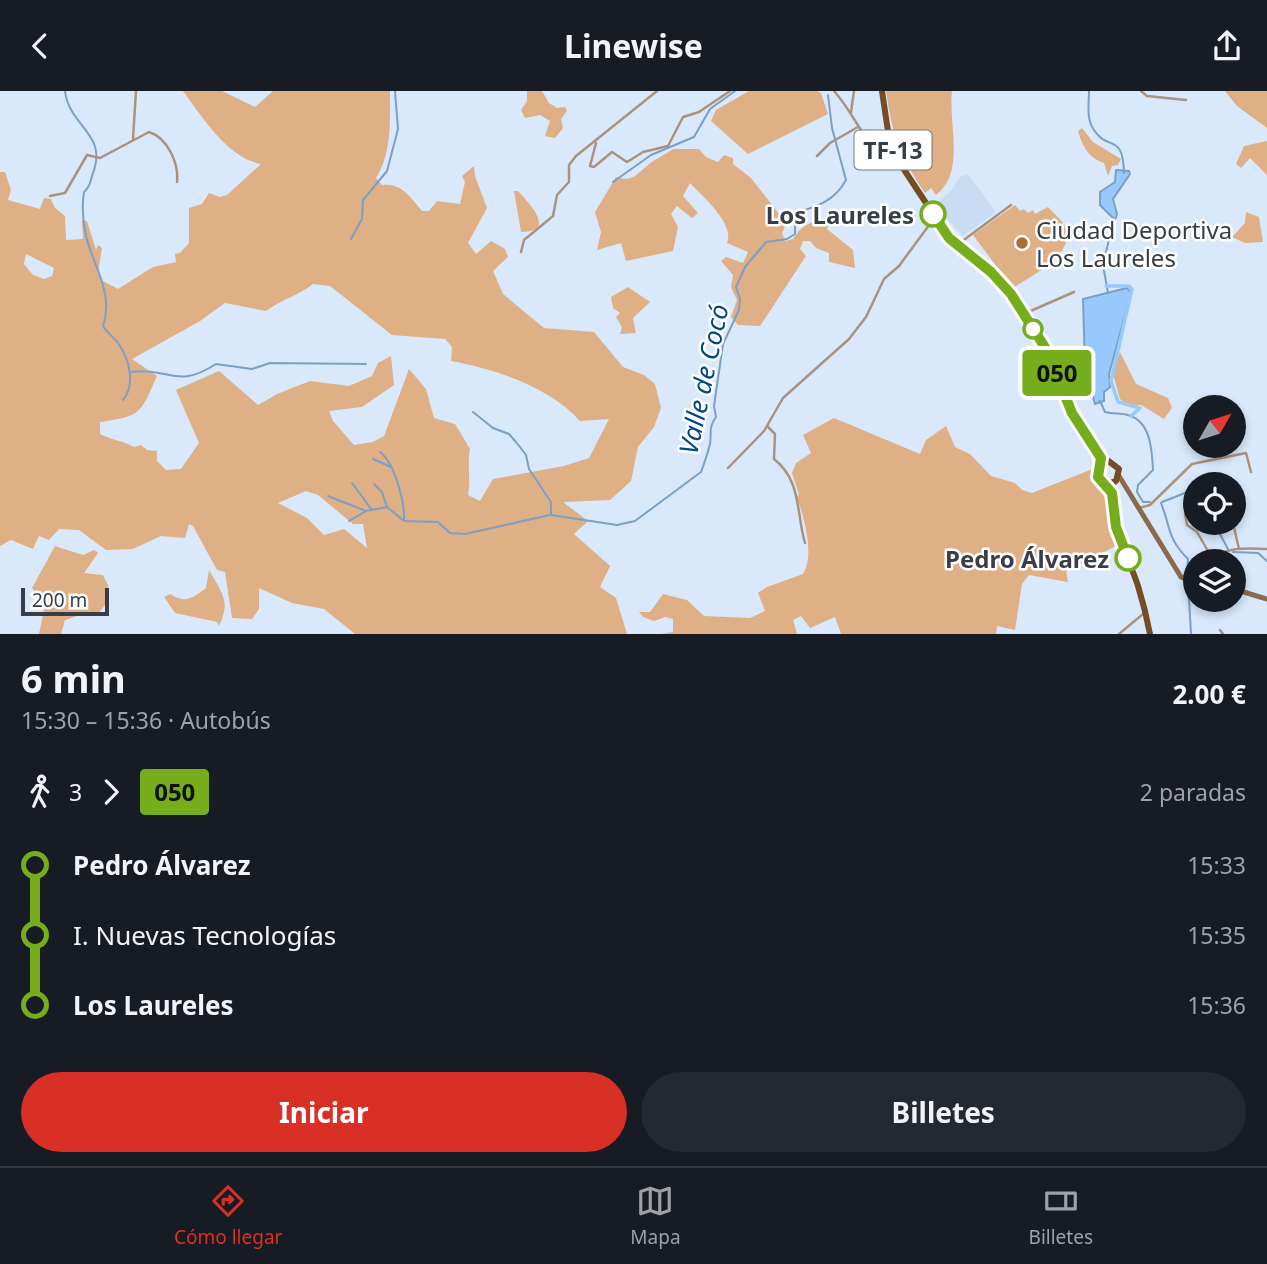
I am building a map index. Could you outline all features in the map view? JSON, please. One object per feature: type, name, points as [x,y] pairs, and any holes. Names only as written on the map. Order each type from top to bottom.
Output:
[{"type":"main road","name":"TF-13","points":[[882,91],[894,152],[956,245],[1003,284],[1053,362],[1072,413],[1098,453],[1118,466],[1112,493],[1116,527],[1146,613],[1150,634]]},
{"type":"main road","name":"TF-13","points":[[1098,453],[1098,477],[1113,481]]},
{"type":"main road","points":[[1099,467],[1108,461]]},
{"type":"street","points":[[133,139],[136,91]]},
{"type":"street","points":[[521,252],[524,240],[553,216],[557,195],[569,182],[569,165],[576,156],[657,91]]},
{"type":"street","points":[[598,140],[590,166],[594,167],[612,152],[627,162],[643,152],[668,146],[684,117],[699,112],[730,91]]},
{"type":"street","points":[[834,91],[879,155],[894,152]]},
{"type":"street","points":[[851,112],[854,91]]},
{"type":"street","points":[[1141,91],[1147,96],[1186,100]]},
{"type":"street","points":[[817,156],[830,143],[858,127]]},
{"type":"street","points":[[50,196],[65,193],[87,155],[97,159],[149,132],[157,135],[176,163],[177,182]]},
{"type":"street","points":[[956,245],[1010,205]]},
{"type":"street","points":[[728,468],[767,426],[783,398],[849,339],[866,317],[884,279],[899,266],[935,217]]},
{"type":"street","points":[[1024,315],[1074,292]]},
{"type":"street","points":[[767,426],[775,434],[774,459],[786,469],[792,479],[805,543]]},
{"type":"street","points":[[1139,508],[1150,505],[1192,464],[1246,453],[1251,472]]},
{"type":"street","points":[[1113,481],[1125,489],[1139,508],[1183,578]]},
{"type":"street","points":[[1236,535],[1239,549]]},
{"type":"street","points":[[1246,549],[1267,549]]},
{"type":"street","points":[[1246,593],[1267,599]]},
{"type":"street","points":[[1119,634],[1146,613]]},
{"type":"shaded area","points":[[183,91],[222,91],[255,107],[273,91],[390,91],[387,147],[376,178],[382,185],[400,188],[422,211],[429,211],[437,201],[460,204],[465,182],[462,176],[474,166],[487,208],[468,243],[476,254],[491,241],[505,249],[508,257],[493,271],[503,294],[544,328],[594,332],[623,367],[644,375],[655,384],[661,408],[654,427],[638,447],[631,481],[610,500],[563,502],[588,521],[574,534],[610,566],[600,587],[616,598],[627,634],[355,634],[324,609],[292,603],[259,588],[259,609],[252,619],[232,618],[225,572],[217,570],[193,526],[189,524],[185,538],[161,536],[133,549],[106,550],[79,530],[59,529],[49,540],[39,536],[33,549],[11,540],[0,546],[0,172],[5,172],[11,190],[8,200],[40,209],[44,198],[51,199],[55,208],[65,216],[66,240],[83,239],[82,220],[87,221],[96,250],[98,245],[102,248],[98,273],[101,280],[118,289],[153,267],[176,262],[175,254],[180,253],[189,243],[189,208],[202,204],[209,193],[220,197],[227,195],[261,164],[238,154],[227,145]],"holes":[[[26,254],[54,268],[52,276],[44,279],[33,275],[24,264]],[[313,284],[330,286],[392,335],[445,339],[452,347],[451,361],[521,381],[553,398],[580,421],[609,419],[589,458],[564,466],[493,479],[480,501],[468,495],[470,449],[455,424],[434,418],[426,389],[409,369],[384,436],[373,442],[354,445],[333,421],[329,411],[362,407],[394,385],[391,356],[378,363],[372,376],[349,386],[310,381],[258,405],[219,371],[176,390],[199,443],[181,469],[166,470],[157,461],[157,451],[147,450],[141,445],[134,447],[100,434],[100,422],[124,418],[143,406],[157,376],[132,359],[200,321],[225,303],[266,311]],[[306,491],[318,495],[353,524],[363,524],[367,548],[344,529],[324,535],[307,518],[278,503]]]},
{"type":"shaded area","points":[[527,91],[542,91],[549,103],[557,108],[565,107],[567,111],[561,119],[563,128],[555,138],[545,136],[550,121],[540,115],[525,118],[521,110],[527,101]]},
{"type":"shaded area","points":[[749,91],[817,91],[821,93],[828,114],[748,154],[711,121],[716,110]]},
{"type":"shaded area","points":[[886,91],[952,91],[954,147],[951,174],[936,195],[931,188],[925,193],[903,156],[891,121]]},
{"type":"shaded area","points":[[1225,91],[1267,91],[1267,128],[1237,106]]},
{"type":"shaded area","points":[[1082,128],[1093,142],[1121,159],[1118,165],[1112,166],[1108,176],[1104,163],[1090,155],[1084,147],[1078,131]]},
{"type":"shaded area","points":[[1267,141],[1267,175],[1250,158],[1241,168],[1236,164],[1244,146]]},
{"type":"shaded area","points":[[673,149],[699,149],[706,157],[718,162],[724,155],[733,158],[733,164],[751,178],[783,219],[786,224],[782,233],[785,241],[793,239],[800,230],[813,222],[829,224],[827,229],[853,250],[855,268],[829,262],[829,253],[816,248],[810,241],[803,241],[800,249],[806,256],[760,326],[738,325],[731,317],[737,300],[731,287],[733,275],[721,261],[726,257],[743,263],[748,252],[727,243],[728,236],[722,219],[690,183],[683,196],[698,213],[692,218],[677,206],[671,214],[678,227],[673,251],[626,261],[621,243],[597,250],[601,232],[595,212],[616,177],[633,177]]},
{"type":"shaded area","points":[[968,174],[996,212],[963,236],[934,205],[951,191],[960,177]]},
{"type":"shaded area","points":[[514,191],[518,191],[537,216],[538,227],[532,231],[521,232]]},
{"type":"shaded area","name":"Ciudad Deportiva Los Laureles","points":[[1015,205],[1020,211],[1024,209],[1028,213],[1033,210],[1035,214],[1048,207],[1065,226],[1067,239],[1064,248],[1050,264],[1013,288],[973,235]]},
{"type":"shaded area","points":[[1246,212],[1259,217],[1263,242],[1245,243],[1232,237],[1245,223]]},
{"type":"shaded area","points":[[628,287],[650,302],[633,318],[636,333],[620,334],[622,327],[616,317],[620,313],[613,308],[611,297]]},
{"type":"shaded area","points":[[1120,352],[1136,384],[1168,398],[1172,408],[1164,419],[1141,405],[1127,405],[1120,399],[1113,374]]},
{"type":"shaded area","points":[[834,418],[920,454],[926,440],[946,426],[955,447],[970,454],[991,476],[1015,483],[1022,490],[1032,493],[1095,468],[1095,478],[1109,492],[1111,522],[1118,545],[1066,571],[1068,582],[1029,575],[1022,584],[1015,630],[997,626],[996,634],[841,634],[835,617],[810,628],[801,616],[793,620],[797,634],[661,634],[673,632],[673,619],[665,617],[654,621],[643,617],[639,612],[650,612],[663,594],[687,600],[704,616],[750,618],[765,611],[758,593],[803,574],[808,557],[807,536],[792,473],[796,463],[811,453],[803,435]]},
{"type":"shaded area","points":[[55,546],[83,555],[94,550],[98,553],[84,573],[103,575],[108,585],[109,600],[97,615],[84,614],[65,620],[61,634],[39,634],[45,605],[32,588]]},
{"type":"shaded area","points":[[209,570],[225,603],[219,626],[217,622],[175,613],[164,597],[170,594],[180,599],[189,599],[197,595],[206,588]]},
{"type":"water","points":[[1116,170],[1129,171],[1130,174],[1113,199],[1117,214],[1115,220],[1100,205],[1100,192],[1115,182]]},
{"type":"water","points":[[1127,288],[1131,293],[1109,374],[1110,387],[1104,392],[1104,401],[1095,404],[1085,368],[1083,299]]},
{"type":"waterway","points":[[65,91],[73,113],[96,148],[93,173],[84,192],[84,225],[89,248],[105,291],[106,314],[103,326],[118,343],[130,372],[129,387],[123,400]]},
{"type":"waterway","points":[[351,239],[362,219],[363,200],[387,171],[398,129],[395,91]]},
{"type":"waterway","points":[[613,182],[651,155],[694,137],[710,109],[735,91]]},
{"type":"waterway","points":[[1089,91],[1088,111],[1091,126],[1104,140],[1118,147],[1124,173]]},
{"type":"waterway","name":"Valle de Cocó","points":[[473,412],[493,428],[509,434],[526,455],[529,469],[551,502],[551,515],[617,525],[635,521],[701,472],[710,444],[711,427],[716,417],[714,406],[723,344],[739,310],[740,299],[736,287],[745,267],[766,242],[787,239],[795,234],[795,213],[831,198],[846,180],[832,128],[828,95]]},
{"type":"waterway","points":[[1108,293],[1103,265],[1114,218]]},
{"type":"waterway","points":[[1106,286],[1129,286],[1132,289],[1111,381],[1118,402],[1140,408],[1131,416]]},
{"type":"waterway","points":[[130,372],[155,372],[182,377],[202,372],[216,364],[252,369],[270,363],[366,364]]},
{"type":"waterway","points":[[1100,401],[1105,412],[1136,418],[1146,430],[1151,446],[1153,470],[1138,485],[1137,492],[1143,502],[1150,502]]},
{"type":"waterway","points":[[380,452],[390,465],[398,484],[404,521]]},
{"type":"waterway","points":[[373,459],[391,467]]},
{"type":"waterway","points":[[352,483],[372,510]]},
{"type":"waterway","points":[[374,484],[382,492],[387,507]]},
{"type":"waterway","points":[[1162,502],[1183,494]]},
{"type":"waterway","points":[[328,496],[366,511],[387,507],[404,521],[438,522],[450,533],[465,534],[550,515]]},
{"type":"waterway","points":[[1161,503],[1173,539],[1183,554]]},
{"type":"waterway","points":[[349,521],[366,511]]},
{"type":"waterway","points":[[1220,535],[1228,549]]},
{"type":"waterway","points":[[1246,553],[1258,553],[1267,561]]},
{"type":"waterway","points":[[1190,612],[1191,634]]},
{"type":"bus line","name":"050","points":[[933,214],[956,245],[1003,284],[1046,349],[1072,413],[1101,458],[1098,477],[1112,493],[1116,527],[1128,558]]},
{"type":"place","name":"Los Laureles","points":[[933,214]]},
{"type":"place","name":"Ciudad Deportiva Los Laureles","points":[[1022,243]]},
{"type":"place","name":"Pedro Álvarez","points":[[1128,558]]}]
